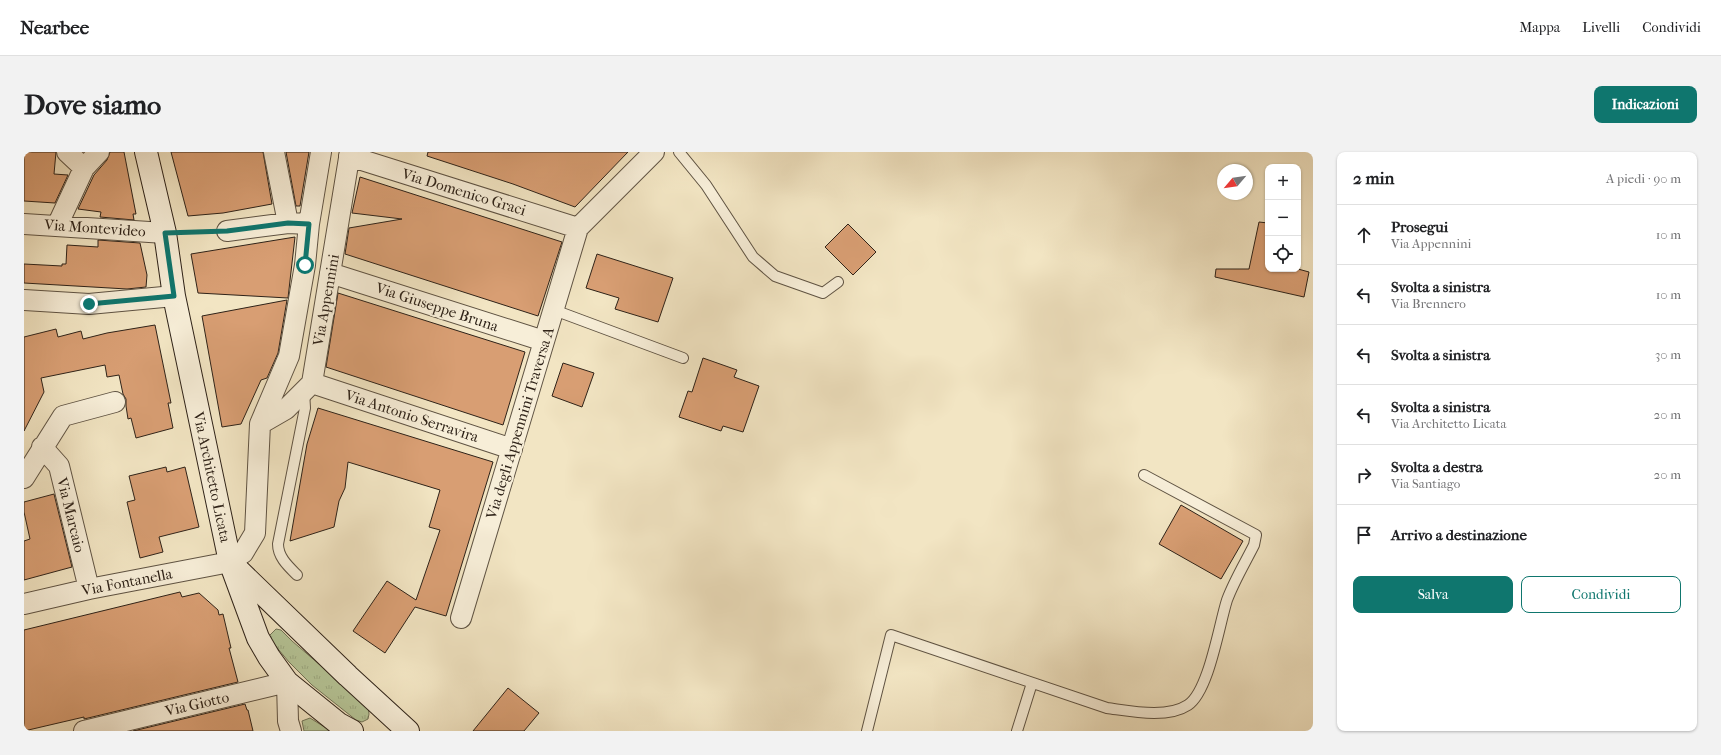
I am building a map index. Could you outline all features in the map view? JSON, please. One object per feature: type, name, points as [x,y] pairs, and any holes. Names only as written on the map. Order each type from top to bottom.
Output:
[{"type":"street","points":[[67,152],[84,168]]},
{"type":"street","points":[[57,226],[84,168],[99,152]]},
{"type":"street","name":"Via Architetto Licata","points":[[146,152],[165,233],[174,296],[230,562],[348,676],[408,731]]},
{"type":"street","points":[[274,152],[288,223]]},
{"type":"street","name":"Via Appennini","points":[[230,562],[243,553],[255,533],[260,424],[288,356],[305,265],[309,224],[321,152]]},
{"type":"street","points":[[578,228],[654,152]]},
{"type":"street","name":"Via Appennini","points":[[308,387],[330,273],[350,154]]},
{"type":"street","name":"Via Domenico Graci","points":[[350,154],[578,228]]},
{"type":"street","points":[[227,231],[288,223],[309,224]]},
{"type":"street","name":"Via Montevideo","points":[[24,224],[165,233]]},
{"type":"street","name":"Via degli Appennini Traversa A","points":[[461,618],[578,228]]},
{"type":"street","name":"Via Giuseppe Bruna","points":[[330,273],[544,341]]},
{"type":"street","points":[[24,300],[89,304],[174,296]]},
{"type":"street","points":[[260,424],[286,409],[308,387]]},
{"type":"street","name":"Via Antonio Serravira","points":[[308,387],[512,448]]},
{"type":"street","points":[[24,478],[42,446],[63,416],[115,402]]},
{"type":"street","name":"Via Marcaio","points":[[42,446],[59,466],[89,589]]},
{"type":"street","points":[[230,562],[258,638],[269,657],[287,682],[339,724],[352,731]]},
{"type":"street","name":"Via Fontanella","points":[[24,604],[89,589],[230,562]]},
{"type":"street","points":[[287,682],[288,721],[291,731]]},
{"type":"street","name":"Via Giotto","points":[[84,731],[287,682]]},
{"type":"lane","points":[[679,152],[706,185],[753,257],[775,276],[823,293],[838,282]]},
{"type":"lane","points":[[554,310],[683,358]]},
{"type":"lane","points":[[296,575],[282,558],[278,550],[278,544],[308,387]]},
{"type":"lane","points":[[867,731],[891,635],[1107,708],[1140,712],[1174,711],[1189,705],[1202,688],[1228,599],[1254,545],[1256,535],[1144,475]]},
{"type":"lane","points":[[1017,731],[1032,683]]},
{"type":"path","points":[[165,233],[227,231]]},
{"type":"green space","points":[[276,629],[281,630],[368,706],[368,719],[362,722],[356,720],[312,685],[289,662],[268,637]]},
{"type":"green space","points":[[310,718],[331,731],[304,731],[302,721]]},
{"type":"building","points":[[24,152],[56,152],[54,174],[68,175],[55,203],[24,201]]},
{"type":"building","points":[[110,152],[124,152],[136,214],[133,214],[134,220],[100,217],[101,212],[78,209],[94,175],[107,160]]},
{"type":"building","points":[[171,152],[263,152],[272,204],[223,213],[188,216]]},
{"type":"building","points":[[286,152],[309,152],[300,206],[296,206]]},
{"type":"building","points":[[428,152],[628,152],[575,207],[513,184],[427,156]]},
{"type":"building","points":[[360,177],[562,242],[538,316],[345,254],[349,228],[402,219],[352,213]]},
{"type":"building","points":[[1259,222],[1265,223],[1265,272],[1301,272],[1301,270],[1309,272],[1304,297],[1215,277],[1216,269],[1249,269]]},
{"type":"building","points":[[848,224],[876,252],[853,275],[825,247]]},
{"type":"building","points":[[295,237],[288,298],[198,293],[191,254]]},
{"type":"building","points":[[98,240],[140,243],[147,275],[146,287],[127,289],[24,283],[24,264],[62,266],[62,264],[66,264],[67,245],[98,247]]},
{"type":"building","points":[[597,254],[673,278],[658,322],[615,309],[619,298],[586,288]]},
{"type":"building","points":[[338,293],[525,352],[503,425],[326,367]]},
{"type":"building","points":[[287,300],[278,353],[267,378],[261,380],[241,424],[222,427],[202,316]]},
{"type":"building","points":[[155,325],[171,403],[168,403],[173,428],[136,438],[131,418],[128,419],[126,399],[123,394],[119,375],[107,377],[105,365],[41,378],[44,392],[24,431],[24,337],[56,329],[58,337],[81,331],[83,339],[107,333]]},
{"type":"building","points":[[703,358],[737,370],[734,377],[759,386],[743,432],[723,426],[721,431],[679,417],[688,391],[692,392]]},
{"type":"building","points":[[563,363],[594,373],[582,407],[552,396]]},
{"type":"building","points":[[318,408],[493,462],[446,616],[415,607],[385,653],[353,631],[387,581],[416,600],[440,530],[429,527],[440,490],[348,462],[345,488],[339,501],[334,527],[290,541],[307,444]]},
{"type":"building","points":[[166,467],[167,472],[185,467],[199,527],[159,537],[163,552],[140,558],[127,502],[135,500],[129,476]]},
{"type":"building","points":[[54,494],[72,567],[24,580],[24,541],[30,539],[24,512],[24,502]]},
{"type":"building","points":[[1181,505],[1243,541],[1221,579],[1159,544]]},
{"type":"building","points":[[180,592],[182,597],[199,593],[218,610],[219,615],[223,614],[231,648],[229,648],[238,682],[84,719],[84,717],[24,731],[24,630]]},
{"type":"building","points":[[508,688],[539,713],[524,731],[473,731]]},
{"type":"building","points":[[245,704],[253,731],[133,731]]},
{"type":"route","points":[[89,304],[174,296],[165,233],[227,231],[288,223],[309,224],[305,265]]}]
